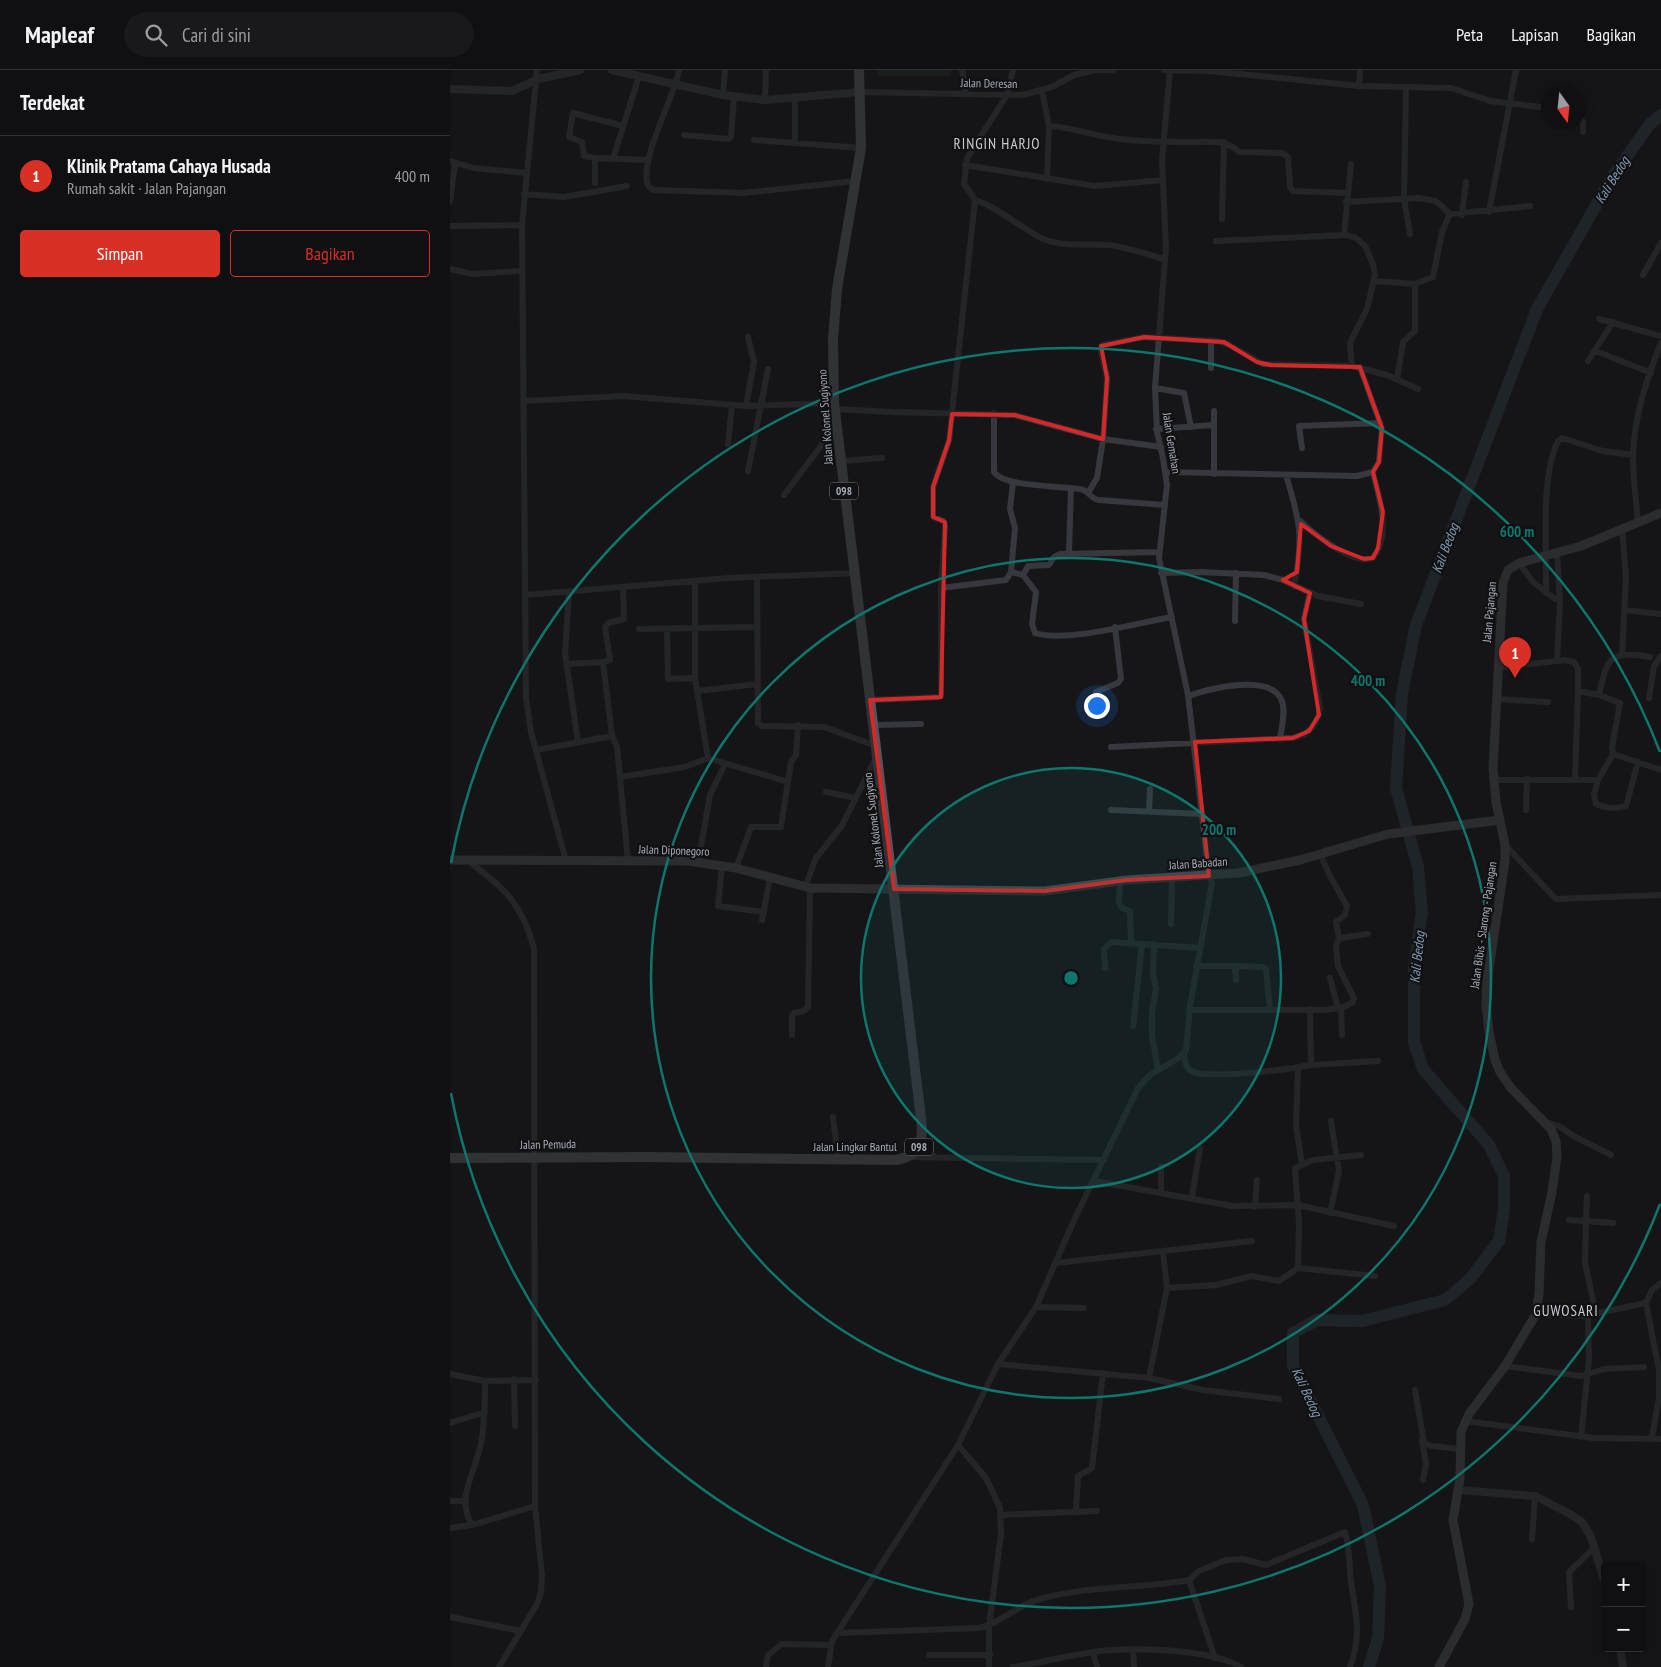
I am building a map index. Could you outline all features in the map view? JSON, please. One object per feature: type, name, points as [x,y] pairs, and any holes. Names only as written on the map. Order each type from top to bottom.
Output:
[{"type":"main road","name":"098","points":[[859,70],[860,92]]},
{"type":"main road","name":"Jalan Kolonel Sugiyono","points":[[860,92],[861,148],[840,266],[834,315],[834,406],[894,889]]},
{"type":"main road","points":[[1519,563],[1557,553],[1661,513]]},
{"type":"main road","name":"Jalan Pajangan","points":[[1500,820],[1493,780],[1496,668],[1503,583],[1508,570],[1519,563]]},
{"type":"main road","name":"Jalan Babadan","points":[[894,889],[1045,891],[1120,881],[1209,876],[1262,869],[1388,834],[1421,828],[1500,820]]},
{"type":"main road","name":"Jalan Bibis - Slarong - Pajangan","points":[[1439,1667],[1465,1619],[1469,1604],[1453,1528],[1453,1512],[1458,1490],[1460,1432],[1465,1421],[1504,1366],[1536,1314],[1539,1293],[1541,1242],[1557,1158],[1554,1136],[1546,1122],[1512,1088],[1500,1072],[1495,1060],[1489,1032],[1486,1004],[1487,982],[1504,873],[1505,845],[1500,820]]},
{"type":"main road","name":"Jalan Diponegoro","points":[[450,860],[698,863],[736,868],[808,888],[894,889]]},
{"type":"main road","name":"098","points":[[894,889],[923,1136],[920,1146]]},
{"type":"main road","name":"Jalan Lingkar Bantul","points":[[646,1156],[896,1160],[909,1157],[920,1146]]},
{"type":"main road","name":"Jalan Pemuda","points":[[450,1158],[646,1156]]},
{"type":"street","points":[[537,70],[538,79],[522,226],[526,698],[536,750],[566,861]]},
{"type":"street","points":[[450,89],[512,91],[538,79],[580,70]]},
{"type":"street","points":[[612,70],[723,95],[765,100],[860,92]]},
{"type":"street","points":[[679,70],[676,84],[648,160],[647,182],[650,188],[654,190],[744,192],[856,181]]},
{"type":"street","points":[[723,95],[725,70]]},
{"type":"street","points":[[765,100],[766,70]]},
{"type":"street","points":[[962,70],[966,94]]},
{"type":"street","points":[[1013,70],[1008,94],[967,158],[965,165],[964,184],[976,200],[1040,237],[1055,243],[1069,246],[1120,247],[1164,259]]},
{"type":"street","name":"Jalan Deresan","points":[[860,92],[1023,95],[1042,91],[1074,72],[1113,70]]},
{"type":"street","points":[[1164,70],[1209,71],[1359,86],[1451,88],[1490,101],[1512,102],[1541,107]]},
{"type":"street","name":"Jalan Gemahan","points":[[1170,70],[1163,142],[1164,259],[1155,388],[1156,429],[1165,472],[1159,552],[1161,573],[1188,696],[1195,742],[1209,876],[1212,883],[1211,897],[1196,966],[1187,1047],[1184,1054]]},
{"type":"street","points":[[1359,86],[1360,70]]},
{"type":"street","points":[[1489,212],[1512,102],[1516,70]]},
{"type":"street","points":[[613,159],[639,76]]},
{"type":"street","points":[[1406,88],[1404,199],[1410,234]]},
{"type":"street","points":[[1042,91],[1049,126],[1047,179]]},
{"type":"street","points":[[684,136],[729,139],[731,137],[734,97]]},
{"type":"street","points":[[795,98],[795,142]]},
{"type":"street","points":[[623,126],[573,113],[568,137],[582,142],[584,156],[648,160]]},
{"type":"street","points":[[1049,126],[1074,129],[1113,138],[1163,142],[1224,142],[1230,143],[1239,152],[1286,154],[1292,191],[1347,192]]},
{"type":"street","points":[[754,140],[861,148]]},
{"type":"street","points":[[1222,219],[1224,142]]},
{"type":"street","points":[[595,158],[595,184]]},
{"type":"street","points":[[450,201],[453,163],[527,173]]},
{"type":"street","points":[[1344,235],[1350,164]]},
{"type":"street","points":[[965,165],[1095,186],[1163,180]]},
{"type":"street","points":[[1462,214],[1466,182]]},
{"type":"street","points":[[524,194],[564,197],[627,186]]},
{"type":"street","points":[[1346,202],[1419,198],[1436,201],[1447,208],[1450,214]]},
{"type":"street","points":[[870,700],[940,695],[941,588],[945,526],[944,522],[933,517],[932,487],[949,440],[976,200]]},
{"type":"street","points":[[1450,214],[1489,212],[1530,206]]},
{"type":"street","points":[[1374,281],[1415,284],[1433,277],[1442,232],[1450,214]]},
{"type":"street","points":[[450,226],[522,226]]},
{"type":"street","points":[[1216,241],[1344,235],[1356,238],[1366,248],[1373,264],[1374,281],[1367,309],[1350,342],[1352,366]]},
{"type":"street","points":[[1643,275],[1661,243]]},
{"type":"street","points":[[450,269],[472,274],[522,271]]},
{"type":"street","points":[[1397,379],[1403,342],[1415,332],[1415,284]]},
{"type":"street","points":[[1599,318],[1661,336]]},
{"type":"street","points":[[1588,361],[1613,322]]},
{"type":"street","points":[[1088,492],[1097,478],[1103,439],[1107,378],[1101,346],[1144,337],[1211,340],[1228,344],[1263,364],[1360,367],[1397,379],[1418,389]]},
{"type":"street","points":[[746,406],[754,362],[748,338]]},
{"type":"street","points":[[1211,340],[1211,368]]},
{"type":"street","points":[[1638,522],[1633,455],[1640,412],[1661,343]]},
{"type":"street","points":[[1596,351],[1651,373]]},
{"type":"street","points":[[1165,472],[1357,476],[1373,472],[1379,462],[1382,437],[1381,423],[1360,367]]},
{"type":"street","points":[[748,470],[768,369]]},
{"type":"street","points":[[1155,388],[1180,390],[1184,393],[1191,427]]},
{"type":"street","points":[[524,401],[626,396],[762,407],[834,406],[952,414],[994,413],[1015,415],[1103,439],[1161,447]]},
{"type":"street","points":[[728,444],[732,405]]},
{"type":"street","points":[[1214,411],[1214,474]]},
{"type":"street","points":[[994,413],[994,472],[999,478],[1013,482],[1071,488],[1088,492],[1093,499],[1099,500],[1164,505]]},
{"type":"street","points":[[1302,448],[1299,426],[1381,423]]},
{"type":"street","points":[[1156,429],[1214,425]]},
{"type":"street","points":[[784,495],[836,426]]},
{"type":"street","points":[[1546,593],[1550,470],[1559,439],[1603,451],[1633,455]]},
{"type":"street","points":[[840,461],[882,458]]},
{"type":"street","points":[[1300,521],[1331,546],[1364,559],[1373,558],[1380,541],[1383,521],[1373,472]]},
{"type":"street","points":[[1286,476],[1300,521],[1301,551],[1294,586]]},
{"type":"street","points":[[941,588],[1006,580],[1011,572],[1015,528],[1010,509],[1013,482]]},
{"type":"street","points":[[1069,553],[1071,488]]},
{"type":"street","points":[[1622,529],[1626,578],[1622,655]]},
{"type":"street","points":[[1023,575],[1028,566],[1037,564],[1049,566],[1054,557],[1069,553],[1159,552]]},
{"type":"street","points":[[1557,553],[1560,602],[1557,660]]},
{"type":"street","points":[[1519,563],[1528,576],[1555,600]]},
{"type":"street","points":[[1011,572],[1023,575],[1032,585],[1036,596],[1032,624],[1036,633],[1062,635],[1172,617]]},
{"type":"street","points":[[1283,580],[1297,572]]},
{"type":"street","points":[[526,595],[695,581],[855,573]]},
{"type":"street","points":[[1161,573],[1264,575],[1283,580],[1310,594],[1361,604]]},
{"type":"street","points":[[1236,573],[1236,621]]},
{"type":"street","points":[[756,577],[759,725],[798,725],[829,728],[877,750],[841,827],[816,858],[808,888],[808,1007],[804,1011],[794,1013],[792,1016],[792,1035]]},
{"type":"street","points":[[695,581],[695,678],[708,758]]},
{"type":"street","points":[[566,664],[603,662],[610,659],[606,624],[624,619],[623,588]]},
{"type":"street","points":[[569,592],[565,644],[566,664],[578,742]]},
{"type":"street","points":[[1111,747],[1236,739],[1280,740],[1305,734],[1313,727],[1320,715],[1319,694],[1304,619],[1310,594]]},
{"type":"street","points":[[1624,610],[1661,614]]},
{"type":"street","points":[[639,629],[757,627]]},
{"type":"street","points":[[1096,692],[1118,683],[1121,679],[1115,627]]},
{"type":"street","points":[[667,629],[668,679],[695,678]]},
{"type":"street","points":[[1599,695],[1603,671],[1612,659],[1628,653],[1650,657]]},
{"type":"street","points":[[1649,698],[1654,666],[1661,656]]},
{"type":"street","points":[[1496,668],[1557,660],[1569,660],[1577,665],[1575,779]]},
{"type":"street","points":[[603,662],[612,736],[617,743],[628,861]]},
{"type":"street","points":[[697,691],[757,684]]},
{"type":"street","points":[[1188,696],[1211,688],[1247,685],[1276,692],[1281,699],[1284,709],[1280,740]]},
{"type":"street","points":[[1578,691],[1617,701],[1621,706],[1612,747],[1613,754],[1598,780],[1594,797],[1596,804],[1603,806],[1626,806],[1638,762]]},
{"type":"street","points":[[1495,699],[1548,702]]},
{"type":"street","points":[[874,725],[921,724]]},
{"type":"street","points":[[736,868],[751,827],[781,827],[791,762],[796,755],[798,725]]},
{"type":"street","points":[[536,750],[612,736]]},
{"type":"street","points":[[1613,754],[1661,770]]},
{"type":"street","points":[[620,777],[685,767],[708,758],[788,782]]},
{"type":"street","points":[[698,863],[710,795],[725,764]]},
{"type":"street","points":[[1493,780],[1598,780]]},
{"type":"street","points":[[1526,810],[1527,780]]},
{"type":"street","points":[[1149,811],[1150,789]]},
{"type":"street","points":[[826,792],[856,798]]},
{"type":"street","points":[[1111,810],[1202,814]]},
{"type":"street","points":[[1505,845],[1556,899],[1661,895]]},
{"type":"street","points":[[1190,1010],[1340,1008],[1353,1002],[1354,998],[1338,966],[1336,946],[1339,938],[1336,922],[1345,915],[1347,906],[1332,881],[1320,854]]},
{"type":"street","points":[[468,860],[492,878],[512,898],[528,927],[534,948],[535,1506],[542,1587],[537,1604],[499,1667]]},
{"type":"street","points":[[722,866],[718,906],[764,912]]},
{"type":"street","points":[[1171,924],[1172,877]]},
{"type":"street","points":[[762,920],[770,878]]},
{"type":"street","points":[[1120,881],[1119,903],[1122,908],[1130,911],[1131,943]]},
{"type":"street","points":[[1339,938],[1368,934]]},
{"type":"street","points":[[1104,968],[1104,949],[1106,945],[1113,942],[1200,948]]},
{"type":"street","points":[[1133,1026],[1142,944]]},
{"type":"street","points":[[1154,944],[1153,973],[1156,988],[1152,1013],[1152,1035],[1158,1070]]},
{"type":"street","points":[[1196,966],[1263,967],[1266,969],[1270,1010]]},
{"type":"street","points":[[1235,966],[1236,980]]},
{"type":"street","points":[[1330,978],[1340,1008],[1342,1036]]},
{"type":"street","points":[[1310,1009],[1311,1065]]},
{"type":"street","points":[[828,1667],[830,1645],[958,1445],[998,1364],[1036,1308],[1075,1218],[1138,1088],[1158,1070],[1184,1054],[1187,1067],[1192,1071],[1218,1074],[1378,1061]]},
{"type":"street","points":[[1298,1068],[1296,1126],[1302,1164]]},
{"type":"street","points":[[833,1117],[838,1158]]},
{"type":"street","points":[[1330,1213],[1338,1177],[1331,1121]]},
{"type":"street","points":[[1546,1122],[1559,1126],[1575,1137],[1611,1154]]},
{"type":"street","points":[[920,1146],[935,1157]]},
{"type":"street","points":[[1192,1198],[1200,1148]]},
{"type":"street","points":[[1298,1268],[1298,1205],[1294,1171],[1297,1166],[1302,1164],[1337,1157],[1360,1155]]},
{"type":"street","points":[[909,1157],[1104,1160]]},
{"type":"street","points":[[1161,1166],[1161,1192]]},
{"type":"street","points":[[1255,1207],[1257,1180]]},
{"type":"street","points":[[1094,1182],[1161,1192],[1232,1206],[1298,1205],[1394,1226]]},
{"type":"street","points":[[1587,1196],[1585,1263],[1596,1314]]},
{"type":"street","points":[[1569,1220],[1612,1223]]},
{"type":"street","points":[[1056,1263],[1252,1241]]},
{"type":"street","points":[[1149,1378],[1167,1288],[1163,1252]]},
{"type":"street","points":[[1167,1288],[1222,1284],[1251,1276],[1279,1281],[1298,1268],[1375,1276]]},
{"type":"street","points":[[1652,1437],[1659,1397],[1659,1371],[1646,1303],[1652,1290],[1661,1283]]},
{"type":"street","points":[[1536,1314],[1588,1315],[1646,1303]]},
{"type":"street","points":[[1036,1308],[1084,1308]]},
{"type":"street","points":[[1581,1436],[1589,1359],[1588,1315]]},
{"type":"street","points":[[998,1364],[1149,1378],[1203,1390],[1279,1399]]},
{"type":"street","points":[[1504,1366],[1581,1376],[1591,1371],[1644,1366]]},
{"type":"street","points":[[1076,1510],[1078,1476],[1090,1471],[1093,1466],[1103,1373]]},
{"type":"street","points":[[450,1374],[485,1381],[536,1380]]},
{"type":"street","points":[[514,1380],[515,1426]]},
{"type":"street","points":[[472,1525],[466,1514],[464,1501],[478,1460],[485,1412],[485,1381]]},
{"type":"street","points":[[1415,1390],[1422,1438],[1422,1452],[1426,1464],[1423,1480]]},
{"type":"street","points":[[450,1423],[485,1412]]},
{"type":"street","points":[[1465,1421],[1581,1436],[1641,1439],[1652,1437],[1661,1439]]},
{"type":"street","points":[[1422,1438],[1425,1444],[1431,1446],[1460,1449]]},
{"type":"street","points":[[958,1445],[989,1483],[996,1496],[1001,1515],[998,1559],[989,1626],[989,1667]]},
{"type":"street","points":[[1458,1490],[1535,1496],[1550,1502],[1582,1522],[1595,1547],[1601,1569]]},
{"type":"street","points":[[1532,1539],[1535,1496]]},
{"type":"street","points":[[450,1501],[464,1501]]},
{"type":"street","points":[[450,1528],[472,1525],[535,1506]]},
{"type":"street","points":[[1001,1515],[1076,1510],[1097,1511]]},
{"type":"street","points":[[838,1633],[965,1630],[989,1626],[1022,1606],[1062,1594],[1189,1580],[1199,1572],[1226,1560],[1244,1559],[1266,1565],[1345,1532],[1358,1616],[1355,1655],[1350,1667]]},
{"type":"street","points":[[1572,1607],[1569,1572],[1595,1547]]},
{"type":"street","points":[[1189,1580],[1215,1658]]},
{"type":"street","points":[[450,1617],[521,1630]]},
{"type":"street","points":[[766,1667],[768,1655],[780,1645],[830,1645]]},
{"type":"street","points":[[1133,1651],[1134,1667]]},
{"type":"street","points":[[1013,1667],[1093,1652],[1133,1651],[1180,1652],[1215,1658],[1241,1667]]},
{"type":"street","points":[[1093,1652],[1097,1667]]},
{"type":"street","points":[[1621,1652],[1623,1667]]},
{"type":"street","points":[[930,1655],[990,1655]]},
{"type":"highlighted area","points":[[1144,337],[1224,342],[1257,362],[1271,365],[1360,367],[1382,428],[1379,462],[1373,472],[1383,512],[1378,548],[1373,558],[1364,559],[1331,546],[1301,524],[1297,572],[1283,580],[1310,593],[1304,619],[1319,715],[1309,731],[1293,738],[1195,742],[1209,876],[1127,880],[1045,891],[894,889],[870,700],[941,697],[945,522],[933,517],[933,487],[949,440],[952,414],[1015,415],[1103,439],[1107,378],[1101,346]]},
{"type":"shaded area","points":[[878,70],[951,70],[951,76],[878,76]]},
{"type":"waterway","name":"Kali Bedog","points":[[1369,1667],[1378,1638],[1380,1586],[1363,1505],[1293,1366],[1293,1333],[1317,1320],[1362,1321],[1445,1300],[1470,1279],[1499,1241],[1504,1209],[1504,1176],[1489,1145],[1423,1069],[1414,1042],[1414,967],[1422,912],[1418,867],[1396,788],[1402,693],[1416,625],[1537,309],[1611,179],[1649,125],[1661,115]]},
{"type":"place","name":"Klinik Pratama Cahaya Husada","points":[[1515,678]]},
{"type":"district","name":"RINGIN HARJO","points":[[997,143]]},
{"type":"district","name":"GUWOSARI","points":[[1566,1310]]}]
